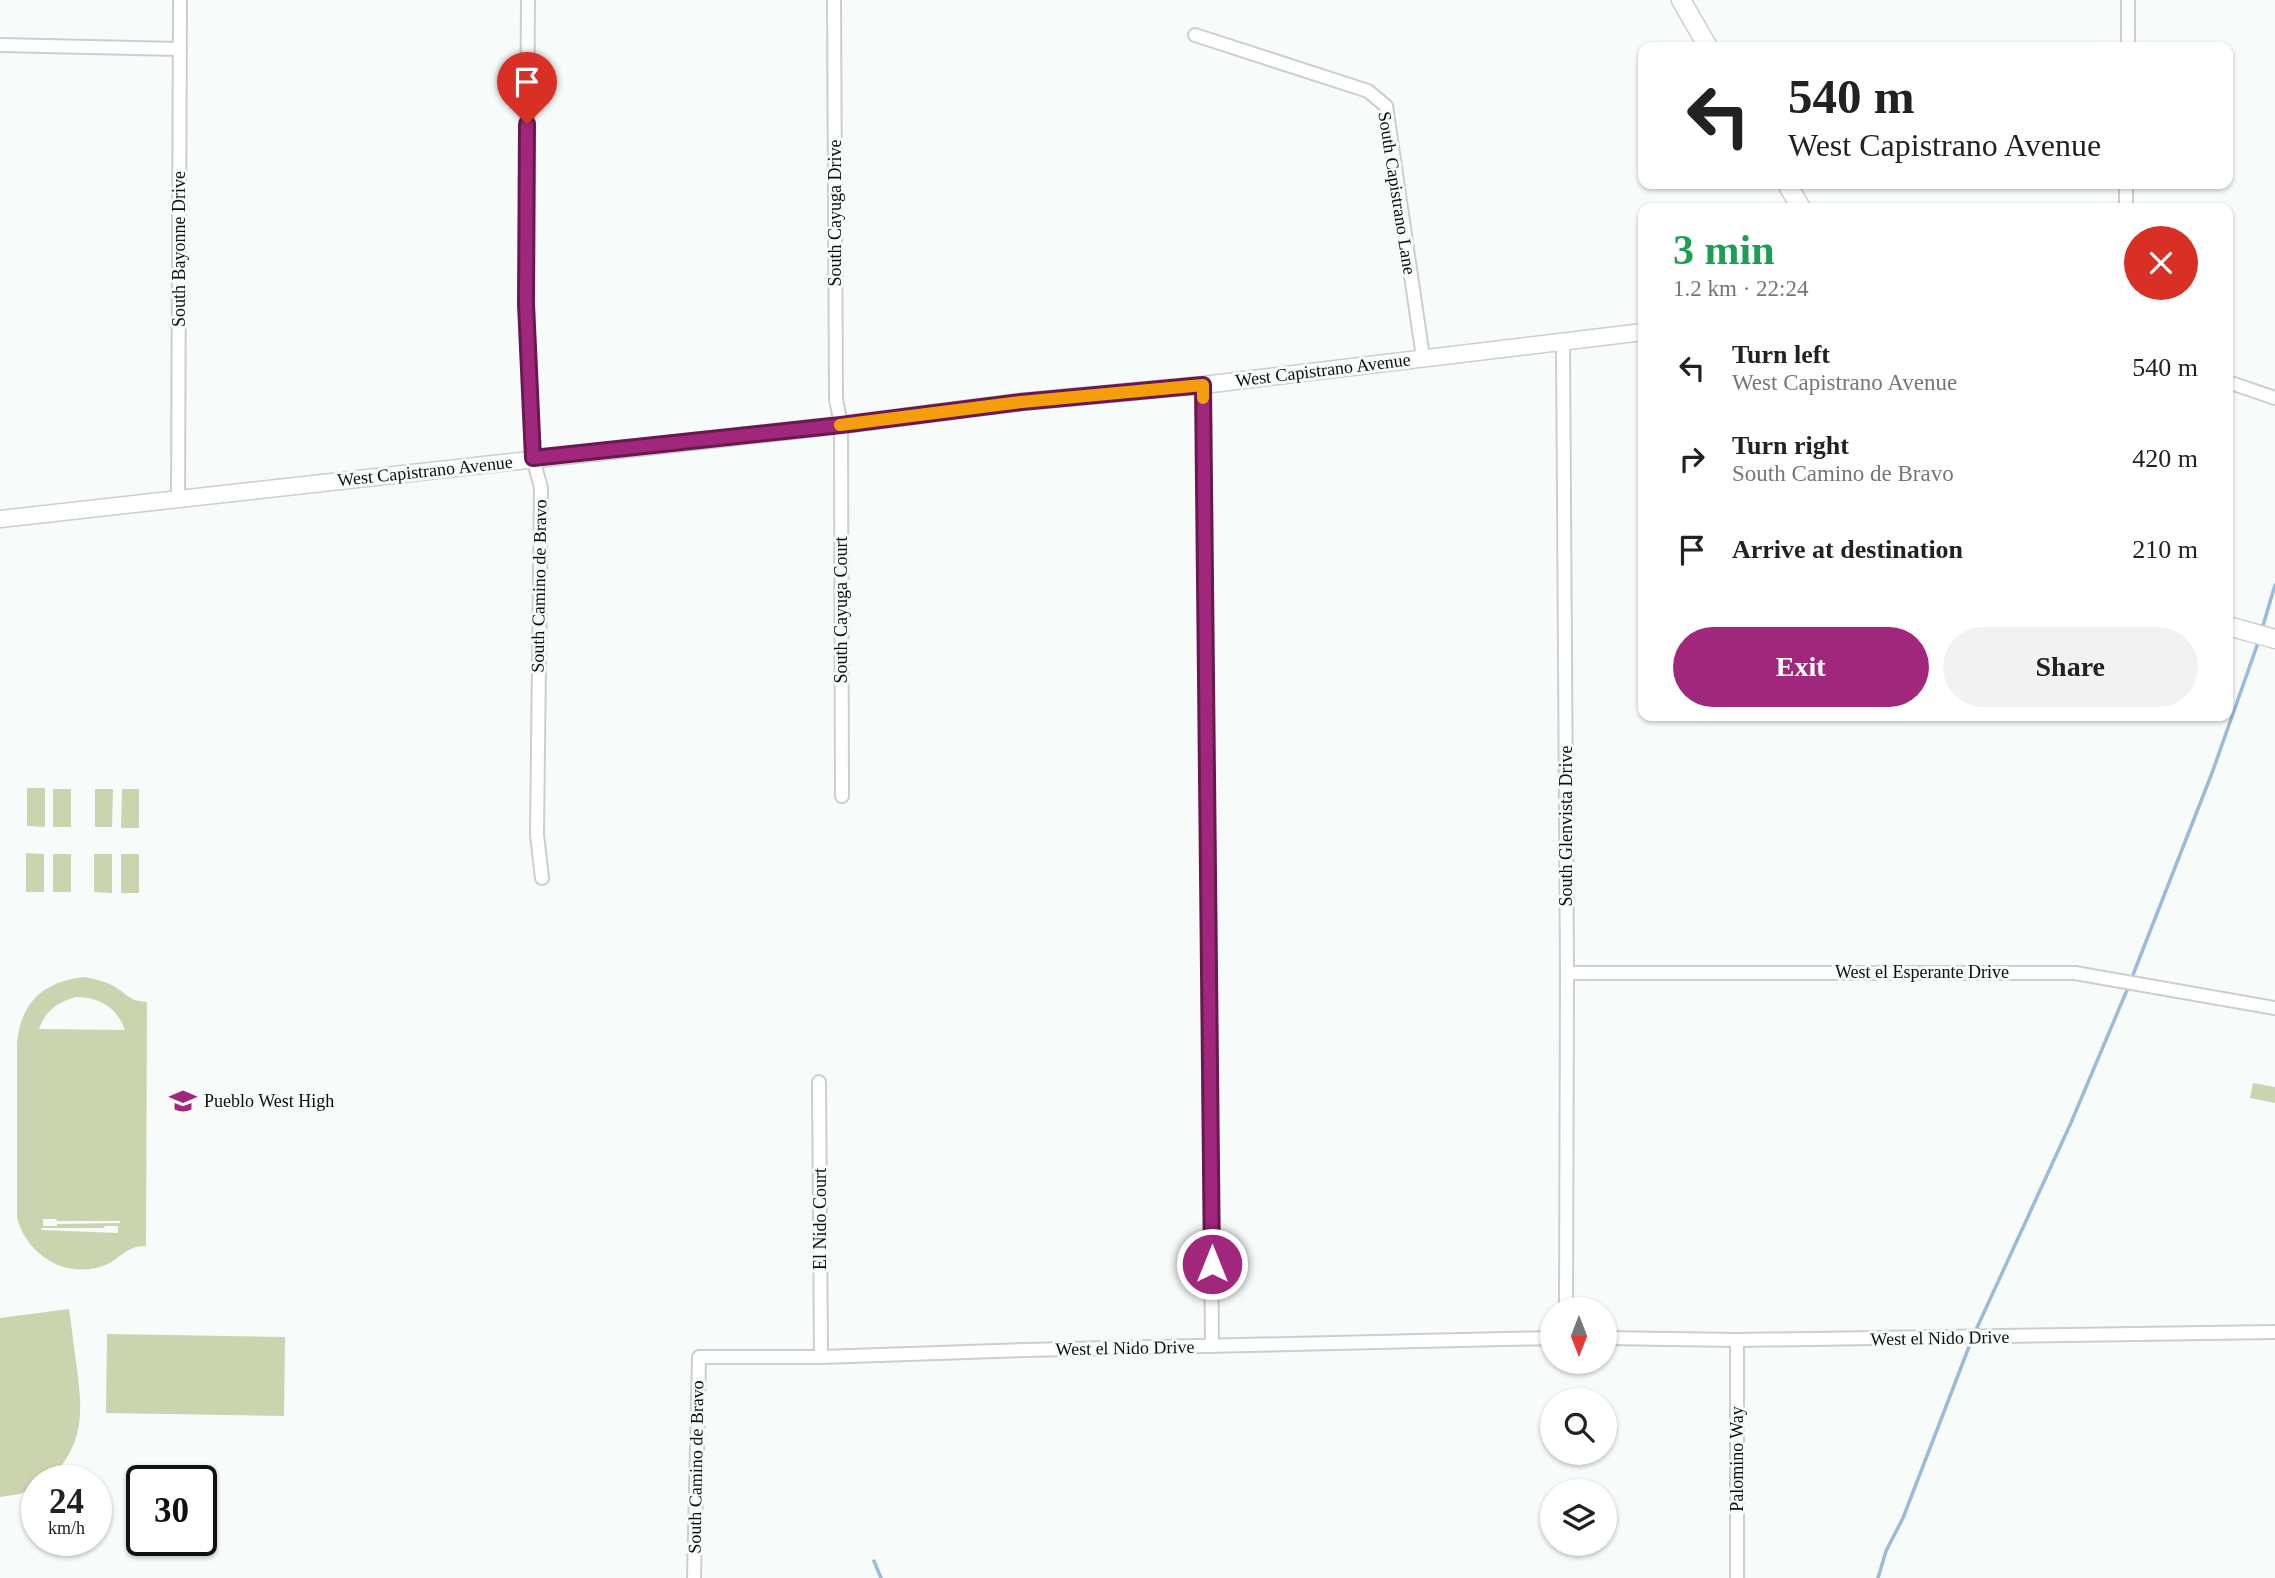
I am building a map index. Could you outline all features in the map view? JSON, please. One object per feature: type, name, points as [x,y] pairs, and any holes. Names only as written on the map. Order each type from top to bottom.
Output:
[{"type":"main road","points":[[1681,0],[1705,42]]},
{"type":"main road","points":[[2233,627],[2275,639]]},
{"type":"street","name":"South Bayonne Drive","points":[[178,499],[180,0]]},
{"type":"street","name":"South Camino de Bravo","points":[[528,0],[526,304],[533,458],[541,488],[537,835],[542,878]]},
{"type":"street","name":"South Cayuga Drive","points":[[834,0],[836,399],[841,425]]},
{"type":"street","points":[[2128,42],[2129,0]]},
{"type":"street","name":"South Capistrano Lane","points":[[1195,35],[1368,92],[1386,106],[1423,357]]},
{"type":"street","points":[[0,45],[180,49]]},
{"type":"street","name":"West Capistrano Avenue","points":[[0,519],[841,425],[1021,402],[1203,385],[1638,333]]},
{"type":"street","name":"South Glenvista Drive","points":[[1563,343],[1566,1297]]},
{"type":"street","points":[[2233,384],[2275,398]]},
{"type":"street","points":[[1203,385],[1212,1346]]},
{"type":"street","name":"South Cayuga Court","points":[[841,425],[842,796]]},
{"type":"street","name":"West el Esperante Drive","points":[[1567,973],[2075,973],[2275,1008]]},
{"type":"street","name":"El Nido Court","points":[[819,1082],[821,1357]]},
{"type":"street","name":"West el Nido Drive","points":[[1617,1338],[1737,1340],[2275,1332]]},
{"type":"street","name":"West el Nido Drive","points":[[699,1357],[821,1357],[1540,1338]]},
{"type":"street","name":"Palomino Way","points":[[1737,1340],[1737,1578]]},
{"type":"street","name":"South Camino de Bravo","points":[[694,1578],[699,1357]]},
{"type":"green space","points":[[27,788],[45,788],[45,827],[27,826]]},
{"type":"green space","points":[[53,789],[71,789],[71,827],[53,827]]},
{"type":"green space","points":[[95,789],[113,789],[112,827],[95,827]]},
{"type":"green space","points":[[122,789],[139,789],[139,828],[121,828]]},
{"type":"green space","points":[[26,853],[44,854],[44,892],[26,892]]},
{"type":"green space","points":[[53,854],[71,854],[71,892],[53,892]]},
{"type":"green space","points":[[94,854],[112,854],[112,893],[94,892]]},
{"type":"green space","points":[[121,854],[139,854],[139,893],[121,893]]},
{"type":"green space","points":[[84,977],[102,981],[132,999],[147,1002],[146,1246],[128,1250],[103,1266],[89,1269],[75,1269],[50,1261],[29,1243],[17,1218],[19,1029],[29,1005],[37,996],[46,989]],"holes":[[[76,997],[93,999],[106,1005],[122,1022],[125,1030],[39,1029],[53,1008]],[[43,1219],[120,1221],[120,1223],[43,1226]],[[118,1226],[118,1233],[41,1230]]]},
{"type":"green space","points":[[2253,1083],[2275,1087],[2275,1103],[2250,1098]]},
{"type":"green space","points":[[69,1309],[80,1415],[75,1441],[61,1465],[21,1465],[21,1494],[0,1497],[0,1318]]},
{"type":"green space","points":[[107,1334],[285,1337],[284,1416],[106,1413]]},
{"type":"waterway","points":[[2262,629],[2275,585]]},
{"type":"waterway","points":[[2233,714],[2259,640]]},
{"type":"waterway","points":[[1975,1332],[2070,1125],[2127,990],[2230,721]]},
{"type":"waterway","points":[[1878,1578],[1886,1551],[1903,1518],[1972,1339]]},
{"type":"waterway","points":[[874,1561],[881,1578]]},
{"type":"slow traffic","points":[[840,425],[1021,402],[1203,385],[1203,398]]},
{"type":"place","name":"Pueblo West High","points":[[183,1101]]},
{"type":"route","points":[[527,124],[526,304],[533,458],[841,425],[1021,402],[1203,385],[1212,1264]]}]
